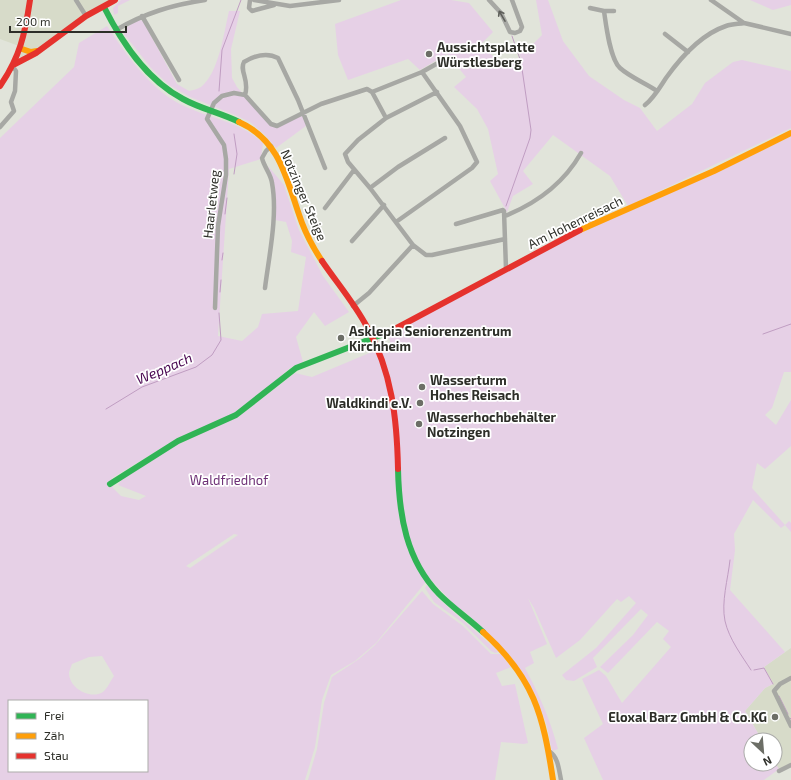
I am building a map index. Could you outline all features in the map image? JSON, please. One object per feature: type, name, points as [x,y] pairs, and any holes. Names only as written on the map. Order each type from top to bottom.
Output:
[{"type":"main road","points":[[0,86],[14,66],[22,49],[30,0]]},
{"type":"main road","points":[[14,66],[86,16],[115,0]]},
{"type":"main road","name":"Notzinger Steige","points":[[104,7],[116,30],[143,67],[164,86],[185,100],[236,118],[252,127],[271,146],[283,165],[307,234],[322,261],[374,340],[386,373],[391,388],[395,417],[399,504],[404,534],[413,555],[420,569],[438,593],[499,646],[513,662],[531,690],[539,706],[546,730],[553,780]]},
{"type":"main road","points":[[22,49],[35,52],[42,48]]},
{"type":"main road","name":"Am Hohenreisach","points":[[374,340],[589,225],[708,174],[791,133]]},
{"type":"main road","points":[[110,484],[178,441],[236,415],[296,368],[374,340]]},
{"type":"street","points":[[76,0],[86,16]]},
{"type":"street","points":[[116,30],[142,16],[163,8],[205,0]]},
{"type":"street","points":[[250,0],[249,8],[252,11],[275,4]]},
{"type":"street","points":[[254,0],[275,4],[308,5],[339,0]]},
{"type":"street","points":[[489,0],[501,13],[510,32],[514,33],[520,31],[522,27],[512,0]]},
{"type":"street","points":[[711,0],[744,22],[791,34]]},
{"type":"street","points":[[590,8],[604,12],[614,11]]},
{"type":"street","points":[[604,12],[617,65],[626,73],[657,91]]},
{"type":"street","points":[[142,16],[179,80]]},
{"type":"street","points":[[645,105],[651,101],[657,91],[688,52],[706,36],[726,26],[744,22]]},
{"type":"street","points":[[665,34],[688,52]]},
{"type":"street","points":[[245,95],[248,84],[242,68],[244,62],[256,56],[274,56],[281,61],[325,168]]},
{"type":"street","points":[[372,92],[422,72],[438,63]]},
{"type":"street","points":[[0,128],[14,111],[11,102],[16,91],[16,71],[14,66]]},
{"type":"street","points":[[396,222],[472,168],[477,162],[466,136],[422,72]]},
{"type":"street","points":[[212,110],[214,103],[222,96],[234,93],[245,95],[273,125],[280,125],[321,104],[367,89],[372,92],[386,118]]},
{"type":"street","points":[[437,92],[386,118],[346,151],[345,158],[370,188],[413,245],[426,255],[505,239]]},
{"type":"street","name":"Haarletweg","points":[[212,110],[208,122],[224,145],[226,159],[226,175],[218,226],[214,308]]},
{"type":"street","points":[[370,188],[398,167],[445,138]]},
{"type":"street","points":[[265,288],[273,217],[273,189],[271,176],[262,158],[271,146]]},
{"type":"street","points":[[505,216],[528,205],[549,192],[570,170],[581,153]]},
{"type":"street","points":[[325,208],[354,170]]},
{"type":"street","points":[[352,241],[384,206]]},
{"type":"street","points":[[456,224],[503,210],[505,216],[506,269]]},
{"type":"street","points":[[353,306],[369,293],[413,245]]},
{"type":"street","points":[[791,678],[780,684],[774,692],[791,726]]},
{"type":"street","points":[[550,752],[553,754],[558,763],[561,780]]},
{"type":"shaded area","points":[[0,0],[109,0],[81,16],[31,54],[23,58],[16,56],[19,46],[0,39]]},
{"type":"shaded area","points":[[791,648],[791,763],[783,767],[783,732],[757,732],[745,711],[765,688],[773,684],[764,667]]},
{"type":"green space","points":[[121,0],[130,0],[118,6],[118,13],[114,15],[113,8]]},
{"type":"green space","points":[[401,0],[451,0],[469,3],[493,32],[480,45],[500,62],[521,58],[519,52],[530,47],[542,35],[536,0],[548,0],[563,41],[589,76],[624,100],[640,108],[657,131],[692,104],[705,83],[733,62],[742,60],[791,71],[791,128],[628,206],[610,176],[553,135],[523,171],[533,184],[513,196],[507,212],[490,181],[498,174],[488,129],[477,109],[454,87],[466,77],[447,54],[420,70],[408,59],[348,80],[338,55],[335,24]]},
{"type":"green space","points":[[750,0],[791,0],[791,5],[773,10]]},
{"type":"green space","points":[[229,11],[240,11],[231,49],[232,78],[237,87],[272,127],[305,113],[310,123],[276,148],[265,135],[250,122],[190,97],[169,85],[151,68],[124,34],[125,29],[132,23],[140,20],[143,21],[177,84],[189,91],[201,87],[207,81],[212,72],[220,52]]},
{"type":"green space","name":"Waldfriedhof","points":[[107,26],[139,70],[168,97],[190,109],[234,125],[254,136],[263,143],[261,159],[229,169],[218,336],[242,341],[258,327],[262,314],[298,311],[306,257],[291,252],[292,241],[286,222],[275,220],[275,187],[268,166],[284,185],[299,230],[323,276],[349,312],[325,326],[314,312],[296,337],[303,362],[290,368],[242,410],[165,446],[112,478],[113,488],[121,496],[139,500],[146,496],[118,485],[122,479],[173,447],[246,411],[295,373],[312,377],[391,344],[388,335],[560,240],[791,135],[791,372],[784,372],[772,408],[765,415],[776,425],[791,400],[791,446],[765,469],[757,463],[752,488],[785,525],[781,528],[753,500],[734,534],[735,550],[730,590],[785,652],[764,667],[773,684],[765,688],[745,711],[757,732],[743,732],[743,772],[775,772],[764,780],[603,780],[584,738],[603,724],[582,679],[599,670],[606,676],[622,703],[671,647],[663,639],[669,631],[657,622],[608,673],[600,667],[633,635],[648,615],[641,609],[593,658],[597,667],[574,681],[566,680],[562,675],[596,648],[636,603],[629,596],[621,602],[617,599],[580,640],[556,658],[534,608],[528,598],[547,644],[530,652],[534,663],[525,668],[548,717],[558,749],[552,751],[547,726],[536,696],[490,635],[465,612],[460,610],[429,578],[376,643],[355,661],[331,675],[322,700],[315,747],[305,780],[0,780],[0,138],[74,67],[79,43]],"holes":[[[234,534],[238,535],[190,568],[186,566]],[[102,656],[114,676],[103,692],[92,695],[76,688],[72,683],[69,672],[72,664],[89,657]]]},
{"type":"green space","points":[[789,521],[791,523],[791,532],[785,525]]},
{"type":"green space","points":[[427,585],[440,600],[499,652],[495,653],[491,651],[463,623],[434,602],[425,588]]},
{"type":"green space","points":[[422,591],[433,604],[463,626],[491,654],[501,654],[511,667],[496,673],[502,686],[515,684],[528,743],[501,742],[495,780],[308,780],[317,749],[324,703],[332,677],[359,659],[375,645]]},
{"type":"waterway","name":"Weppach","points":[[219,91],[222,50],[241,0]]},
{"type":"waterway","points":[[506,206],[530,138],[531,130],[521,62],[512,36]]},
{"type":"waterway","name":"Weppach","points":[[234,134],[237,154],[234,174]]},
{"type":"waterway","name":"Weppach","points":[[225,214],[227,198]]},
{"type":"waterway","name":"Weppach","points":[[222,260],[223,253]]},
{"type":"waterway","name":"Weppach","points":[[220,292],[221,280]]},
{"type":"waterway","name":"Weppach","points":[[106,409],[142,387],[196,367],[212,355],[221,340],[219,313]]},
{"type":"waterway","points":[[763,334],[791,324]]},
{"type":"waterway","points":[[730,560],[724,598],[725,621],[733,641],[751,670]]},
{"type":"waterway","points":[[754,670],[764,668],[773,684]]},
{"type":"waterway","points":[[779,696],[788,714]]},
{"type":"traffic: fast","points":[[104,7],[127,47],[146,71],[170,91],[183,99],[239,122]]},
{"type":"traffic: fast","points":[[110,484],[178,441],[236,415],[296,368],[391,331]]},
{"type":"traffic: fast","points":[[398,469],[400,503],[406,536],[419,567],[439,594],[483,632]]},
{"type":"traffic: slow","points":[[22,49],[31,52],[37,51]]},
{"type":"traffic: slow","points":[[239,122],[253,130],[265,140],[274,152],[287,178],[304,228],[322,261]]},
{"type":"traffic: slow","points":[[580,230],[714,171],[791,133]]},
{"type":"traffic: slow","points":[[483,632],[514,665],[533,698],[540,716],[545,736],[553,780]]},
{"type":"traffic: jam","points":[[0,86],[7,75],[21,45],[30,0]]},
{"type":"traffic: jam","points":[[15,64],[36,53],[86,16],[115,0]]},
{"type":"traffic: jam","points":[[391,331],[580,230]]},
{"type":"traffic: jam","points":[[322,261],[362,318],[382,361],[392,396],[398,469]]},
{"type":"place","name":"Aussichtsplatte Würstlesberg","points":[[429,54]]},
{"type":"place","name":"Asklepia Seniorenzentrum Kirchheim","points":[[341,338]]},
{"type":"place","name":"Wasserturm Hohes Reisach","points":[[422,387]]},
{"type":"place","name":"Waldkindi e.V.","points":[[420,403]]},
{"type":"place","name":"Wasserhochbehälter Notzingen","points":[[419,424]]},
{"type":"place","name":"Eloxal Barz GmbH & Co.KG","points":[[775,717]]}]
